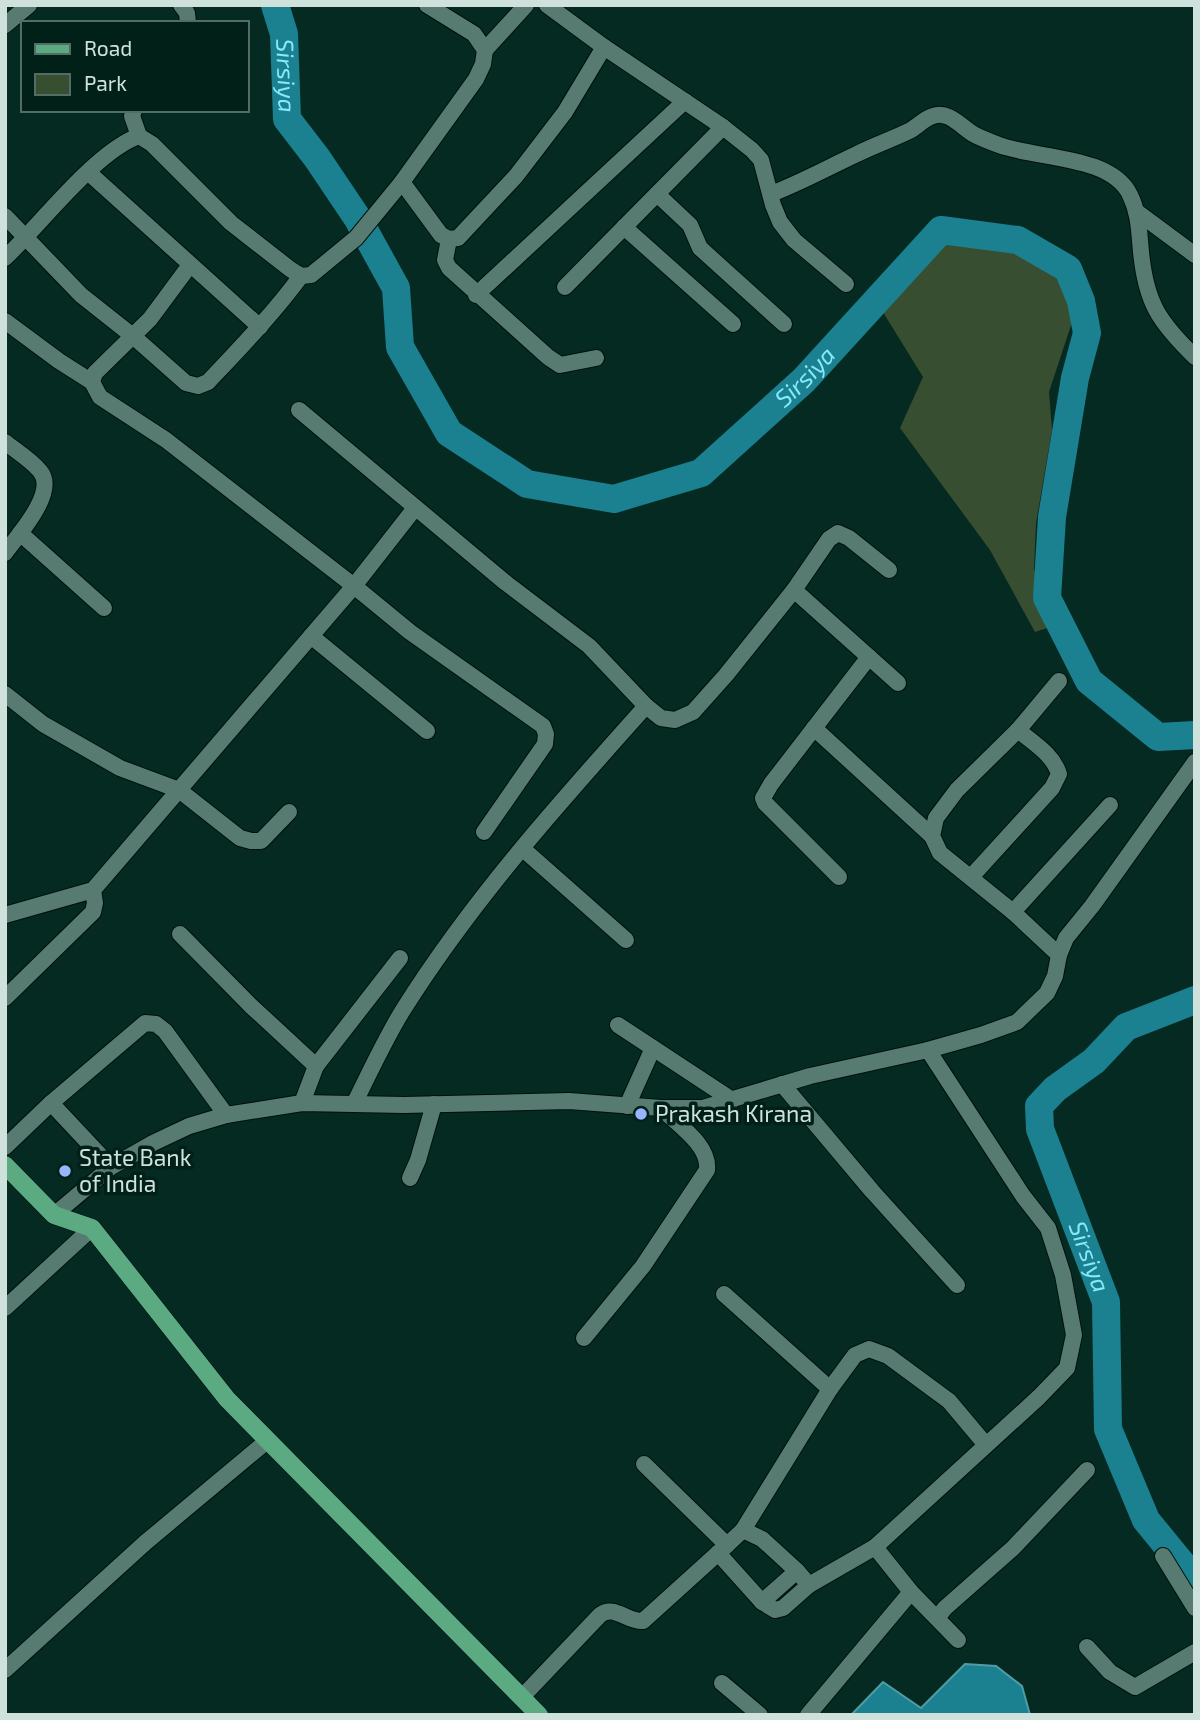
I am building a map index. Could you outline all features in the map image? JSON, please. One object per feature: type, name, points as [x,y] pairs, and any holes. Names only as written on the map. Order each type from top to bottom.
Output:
[{"type":"main road","points":[[5,1165],[54,1215],[92,1228],[227,1399],[539,1715]]},
{"type":"street","points":[[5,25],[29,5]]},
{"type":"street","points":[[181,5],[187,13],[188,21]]},
{"type":"street","points":[[427,5],[474,34],[485,50]]},
{"type":"street","points":[[133,112],[132,116],[139,136],[152,144],[230,223],[301,276],[311,275],[356,238],[397,187],[476,79],[483,64],[485,50],[526,5]]},
{"type":"street","points":[[547,5],[723,127],[761,160],[780,222],[794,240],[846,284]]},
{"type":"street","points":[[397,187],[440,234],[449,239],[458,238],[516,176],[565,112],[604,47]]},
{"type":"street","points":[[476,295],[685,101]]},
{"type":"street","points":[[771,194],[807,181],[833,165],[913,129],[933,115],[943,115],[973,134],[1001,146],[1081,163],[1100,170],[1117,179],[1128,191],[1138,212],[1141,256],[1150,300],[1170,333],[1195,357]]},
{"type":"street","points":[[565,287],[723,127]]},
{"type":"street","points":[[5,258],[88,172],[124,141],[139,136]]},
{"type":"street","points":[[88,172],[260,327]]},
{"type":"street","points":[[657,194],[690,225],[700,248],[784,324]]},
{"type":"street","points":[[1138,212],[1195,255]]},
{"type":"street","points":[[5,216],[81,295],[186,383],[198,386],[208,382],[260,327],[301,276]]},
{"type":"street","points":[[624,227],[733,324]]},
{"type":"street","points":[[449,239],[444,260],[449,268],[555,363],[566,365],[596,358]]},
{"type":"street","points":[[92,382],[101,365],[134,337],[190,265]]},
{"type":"street","points":[[5,321],[92,382],[100,397],[166,440],[410,632],[543,726],[545,744],[484,832]]},
{"type":"street","points":[[299,410],[506,583],[589,646],[646,706],[661,718],[675,720],[693,712],[794,590],[830,539],[838,533],[849,538],[889,570]]},
{"type":"street","points":[[5,442],[42,472],[45,490],[40,505],[5,553]]},
{"type":"street","points":[[5,915],[93,890],[354,586],[415,508]]},
{"type":"street","points":[[20,533],[104,608]]},
{"type":"street","points":[[794,590],[898,683]]},
{"type":"street","points":[[311,636],[427,731]]},
{"type":"street","points":[[839,877],[763,798],[869,657]]},
{"type":"street","points":[[932,836],[936,818],[957,790],[1018,730],[1059,681]]},
{"type":"street","points":[[5,694],[43,724],[120,768],[178,790],[240,838],[261,841],[289,812]]},
{"type":"street","points":[[354,1104],[403,1010],[468,918],[569,792],[646,706]]},
{"type":"street","points":[[814,728],[932,836],[940,853],[1013,912],[1059,955]]},
{"type":"street","points":[[971,877],[1052,789],[1059,774],[1050,757],[1018,730]]},
{"type":"street","points":[[54,1215],[111,1167],[189,1126],[226,1115],[302,1103],[569,1101],[661,1108],[703,1108],[782,1084],[891,1056],[928,1050],[1017,1022],[1047,993],[1066,938],[1195,762]]},
{"type":"street","points":[[1013,912],[1110,805]]},
{"type":"street","points":[[523,849],[626,940]]},
{"type":"street","points":[[5,999],[93,912],[93,890]]},
{"type":"street","points":[[180,934],[250,1005],[316,1066]]},
{"type":"street","points":[[302,1103],[316,1066],[400,958]]},
{"type":"street","points":[[5,1147],[51,1103],[145,1023],[150,1022],[165,1031],[226,1115]]},
{"type":"street","points":[[618,1025],[732,1100]]},
{"type":"street","points":[[627,1106],[653,1048]]},
{"type":"street","points":[[643,1464],[723,1549],[762,1602],[775,1610],[783,1608],[809,1585],[875,1547],[1039,1398],[1067,1368],[1074,1335],[1063,1275],[1048,1228],[1023,1196],[928,1050]]},
{"type":"street","points":[[782,1084],[872,1191],[957,1285]]},
{"type":"street","points":[[51,1103],[111,1167]]},
{"type":"street","points":[[410,1178],[435,1104]]},
{"type":"street","points":[[584,1338],[643,1266],[707,1170],[708,1160],[704,1151],[661,1108]]},
{"type":"street","points":[[5,1308],[92,1228]]},
{"type":"street","points":[[724,1294],[830,1389]]},
{"type":"street","points":[[522,1698],[600,1615],[611,1611],[636,1622],[643,1621],[743,1530],[830,1389],[855,1356],[869,1349],[877,1350],[949,1401],[986,1445]]},
{"type":"street","points":[[5,1670],[146,1542],[267,1441]]},
{"type":"street","points":[[937,1618],[1013,1548],[1087,1471]]},
{"type":"street","points":[[743,1530],[762,1539],[809,1585]]},
{"type":"street","points":[[875,1547],[911,1592],[958,1640]]},
{"type":"street","points":[[1163,1556],[1195,1608]]},
{"type":"street","points":[[762,1602],[797,1571]]},
{"type":"street","points":[[808,1715],[911,1592]]},
{"type":"street","points":[[1087,1647],[1110,1672],[1135,1686],[1195,1652]]},
{"type":"street","points":[[722,1683],[760,1715]]},
{"type":"green space","points":[[976,223],[1030,245],[1063,281],[1076,310],[1049,392],[1052,430],[1036,523],[1034,569],[1050,627],[1035,632],[990,550],[900,428],[923,377],[878,304],[893,272],[943,228]]},
{"type":"water","points":[[965,1664],[996,1666],[1022,1686],[1030,1715],[851,1715],[883,1682],[921,1708]]},
{"type":"waterway","name":"Sirsiya","points":[[275,5],[284,34],[287,119],[358,219],[396,288],[400,347],[449,433],[527,484],[614,499],[701,473],[804,380],[941,230],[1018,240],[1068,269],[1081,301],[1087,333],[1075,378],[1052,517],[1047,598],[1089,681],[1158,737],[1195,735]]},
{"type":"waterway","name":"Sirsiya","points":[[1195,1000],[1126,1027],[1094,1061],[1055,1089],[1039,1106],[1040,1129],[1106,1302],[1108,1429],[1146,1520],[1195,1580]]},
{"type":"place","name":"Prakash Kirana","points":[[641,1114]]},
{"type":"place","name":"State Bank of India","points":[[65,1171]]}]
